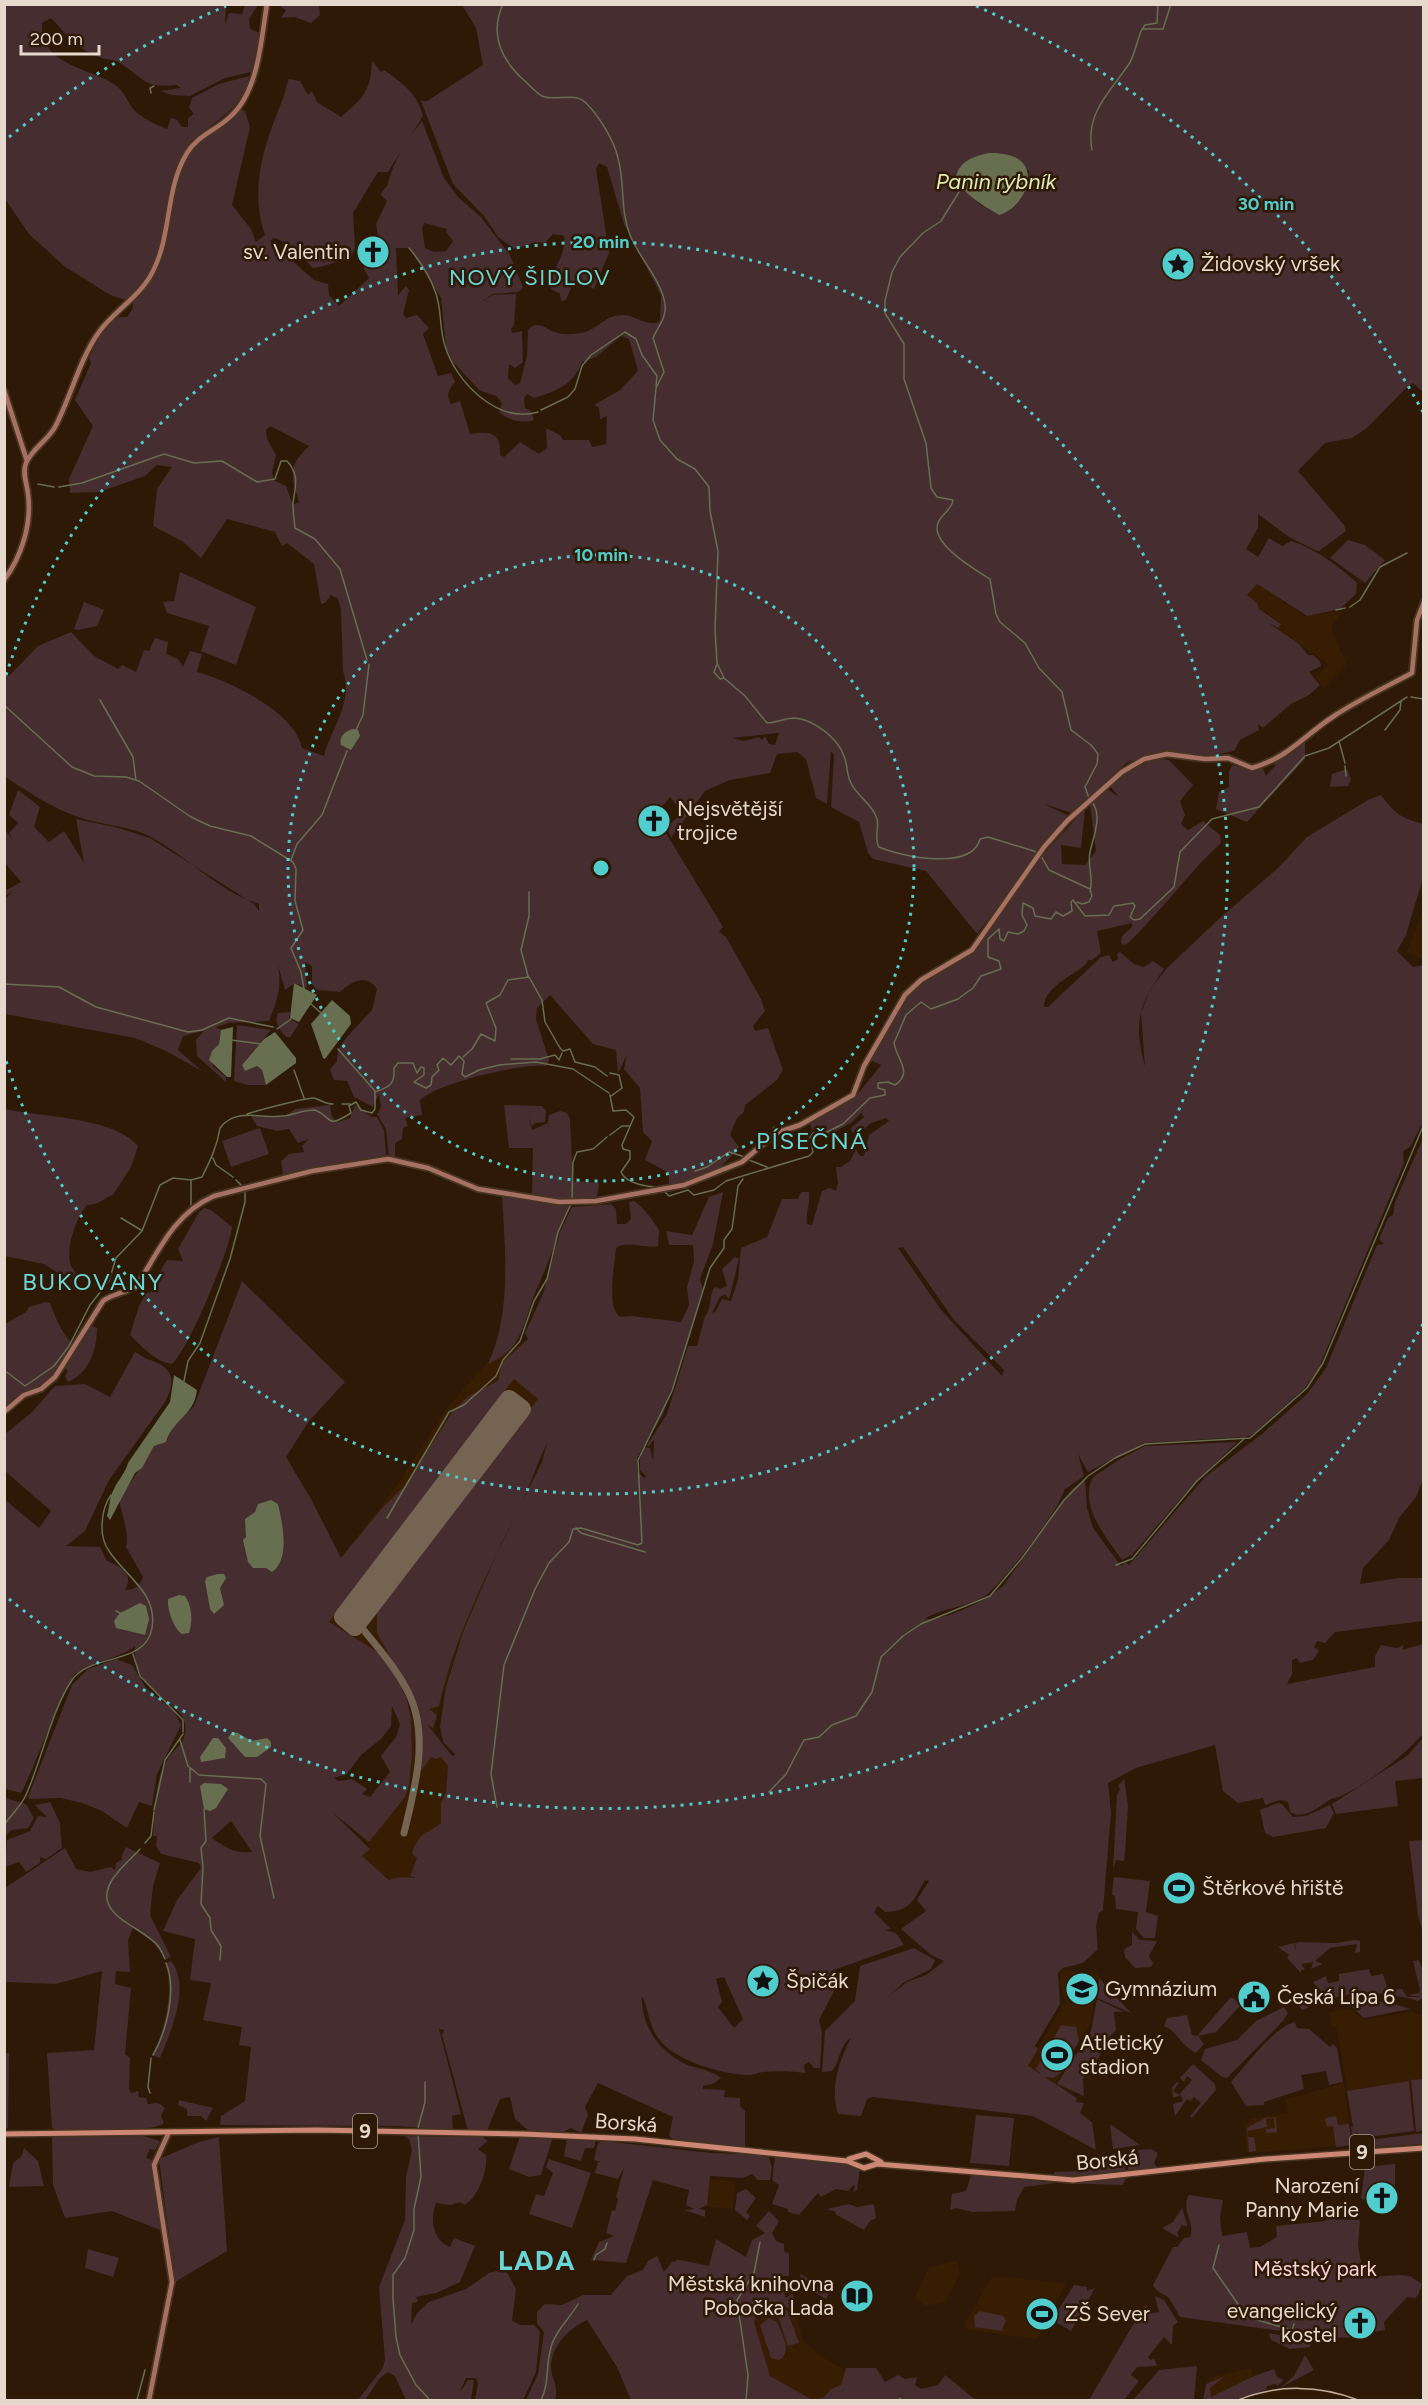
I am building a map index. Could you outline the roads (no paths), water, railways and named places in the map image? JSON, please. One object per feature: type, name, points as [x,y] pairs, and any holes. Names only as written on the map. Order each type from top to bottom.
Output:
[{"type":"main road","name":"Borská","points":[[169,2132],[452,2132],[597,2137],[858,2160],[866,2154],[871,2162],[928,2168]]},
{"type":"main road","name":"9","points":[[4,2134],[169,2132]]},
{"type":"main road","name":"Borská","points":[[858,2160],[864,2168],[871,2162],[1063,2180],[1424,2148]]},
{"type":"street","points":[[27,460],[53,430],[96,337],[142,288],[153,271],[162,248],[180,168],[194,143],[231,116],[240,104],[254,72],[267,4]]},
{"type":"street","points":[[4,390],[27,460],[25,473],[29,506],[23,543],[17,560],[4,580]]},
{"type":"street","points":[[4,1412],[24,1395],[41,1389],[55,1377],[103,1301],[112,1294],[131,1291],[138,1284],[165,1236],[194,1208],[214,1196],[312,1171],[388,1159],[428,1168],[478,1189],[559,1202],[596,1201],[684,1185],[742,1162],[776,1134],[800,1125],[848,1100],[857,1086],[864,1066],[905,995],[921,980],[972,950],[1044,847],[1067,821],[1122,772],[1144,759],[1167,754],[1205,759],[1228,758],[1252,768],[1286,754],[1332,717],[1412,673],[1417,620],[1424,602]]},
{"type":"street","points":[[149,2400],[172,2282],[154,2165],[169,2132]]},
{"type":"water","name":"Panin rybník","points":[[989,153],[1009,155],[1021,161],[1027,170],[1028,181],[1018,202],[1009,211],[999,215],[968,194],[956,177],[964,163]]},
{"type":"water","points":[[353,729],[358,730],[360,736],[351,750],[341,745],[341,739],[343,734]]},
{"type":"water","points":[[294,983],[317,995],[299,1022],[290,1018]]},
{"type":"water","points":[[332,1000],[350,1016],[351,1024],[325,1059],[311,1024]]},
{"type":"water","points":[[233,1027],[231,1077],[227,1077],[209,1060],[212,1051],[219,1044],[221,1030]]},
{"type":"water","points":[[275,1032],[296,1058],[296,1063],[266,1085],[262,1070],[257,1066],[245,1071],[242,1065],[264,1039]]},
{"type":"water","points":[[174,1375],[197,1390],[192,1406],[174,1427],[166,1442],[154,1446],[142,1468],[135,1473],[110,1520],[107,1516],[112,1493],[128,1463],[170,1402]]},
{"type":"water","points":[[271,1500],[278,1504],[284,1540],[282,1558],[272,1572],[266,1568],[253,1568],[248,1562],[243,1540],[246,1537],[245,1519],[255,1512],[258,1504]]},
{"type":"water","points":[[224,1574],[226,1578],[220,1588],[224,1605],[214,1614],[210,1609],[205,1581],[207,1577]]},
{"type":"water","points":[[179,1595],[185,1596],[190,1609],[189,1633],[179,1632],[170,1614],[168,1599]]},
{"type":"water","points":[[140,1603],[146,1606],[149,1619],[145,1635],[116,1628],[114,1621],[120,1613]]},
{"type":"water","points":[[232,1732],[251,1741],[267,1738],[271,1742],[271,1747],[257,1757],[245,1757],[228,1738]]},
{"type":"water","points":[[213,1738],[218,1738],[226,1748],[225,1758],[201,1762],[200,1757]]},
{"type":"water","points":[[204,1783],[221,1784],[228,1789],[216,1808],[210,1811],[204,1809],[200,1786]]},
{"type":"waterway","points":[[503,4],[499,15],[497,36],[509,64],[542,96],[547,98],[571,97],[586,103],[605,129],[616,151],[627,226],[634,244],[655,277],[665,304],[663,318],[653,338],[664,372],[656,388],[653,420],[660,440],[677,459],[695,469],[709,487],[710,511],[718,551],[715,629],[717,663],[724,678],[745,696],[767,723],[791,718],[801,719],[831,736],[841,749],[851,783],[876,816],[879,847],[919,857],[951,858],[964,855],[974,849],[980,839],[988,837],[1037,852]]},
{"type":"waterway","points":[[1143,28],[1145,25],[1157,23],[1158,4]]},
{"type":"waterway","points":[[1092,150],[1092,125],[1101,104],[1129,64],[1142,29],[1163,29],[1171,4]]},
{"type":"waterway","points":[[151,93],[150,88],[154,86]]},
{"type":"waterway","points":[[959,192],[941,221],[923,233],[900,257],[892,272],[885,301],[885,313],[904,344],[904,379],[926,443],[931,488],[937,497],[953,500],[951,507],[941,517],[937,531],[947,548],[990,579],[996,614],[1000,622],[1025,643],[1039,668],[1062,692],[1071,730],[1091,745],[1098,754],[1097,764],[1085,787],[1089,798]]},
{"type":"waterway","points":[[409,248],[433,285],[439,304],[445,346],[450,360],[468,386],[493,406],[508,412],[523,414],[538,412]]},
{"type":"waterway","points":[[541,410],[568,397],[575,389],[582,366],[591,355],[625,332],[636,339],[642,355],[657,376],[656,386]]},
{"type":"waterway","points":[[59,487],[82,483],[164,454],[194,463],[222,461],[257,482],[275,479],[281,461],[287,461],[295,476],[293,503],[295,528],[315,539],[340,569],[367,660]]},
{"type":"waterway","points":[[38,484],[54,487]]},
{"type":"waterway","points":[[1350,607],[1360,600],[1380,567],[1407,553]]},
{"type":"waterway","points":[[1336,610],[1345,608]]},
{"type":"waterway","points":[[1420,619],[1424,616]]},
{"type":"waterway","points":[[356,730],[363,715],[369,664]]},
{"type":"waterway","points":[[717,664],[714,672],[720,679],[724,678]]},
{"type":"waterway","points":[[663,1190],[669,1196],[688,1190],[694,1195],[714,1190],[726,1181],[809,1156],[813,1152],[810,1137],[813,1133],[827,1132],[843,1124],[870,1098],[885,1095],[885,1090],[878,1088],[878,1083],[888,1082],[895,1085],[900,1080],[904,1070],[894,1043],[906,1015],[921,1002],[931,1009],[958,999],[973,988],[981,976],[1001,969],[999,961],[988,957],[988,939],[999,929],[1000,939],[1004,941],[1008,932],[1018,934],[1024,931],[1027,925],[1022,915],[1023,903],[1033,908],[1035,916],[1051,919],[1056,912],[1063,916],[1072,911],[1071,902],[1073,900],[1085,916],[1109,915],[1114,906],[1133,903],[1135,906],[1130,917],[1134,920],[1140,919],[1174,887],[1180,852],[1212,819],[1259,807],[1305,756],[1329,748],[1407,697]]},
{"type":"waterway","points":[[1411,697],[1424,699]]},
{"type":"waterway","points":[[100,700],[133,757],[136,780]]},
{"type":"waterway","points":[[1385,730],[1400,710],[1401,701]]},
{"type":"waterway","points":[[4,705],[72,767],[94,776],[126,777],[139,781],[191,817],[210,826],[251,836],[293,862],[296,869],[295,901],[303,930],[291,948],[301,972],[304,989]]},
{"type":"waterway","points":[[1339,741],[1345,763]]},
{"type":"waterway","points":[[291,860],[297,844],[322,815],[347,751]]},
{"type":"waterway","points":[[1345,766],[1346,776]]},
{"type":"waterway","points":[[1090,891],[1089,857],[1097,820],[1092,802]]},
{"type":"waterway","points":[[1040,854],[1049,870],[1090,889],[1092,896],[1089,902],[1082,904],[1077,902]]},
{"type":"waterway","points":[[528,976],[521,950],[529,916],[529,892]]},
{"type":"waterway","points":[[463,1057],[472,1049],[481,1034],[495,1041],[496,1028],[486,1003],[500,995],[508,980],[529,977],[542,1000],[545,1022],[560,1048],[563,1051],[570,1049],[575,1062],[595,1067],[607,1076]]},
{"type":"waterway","points":[[4,984],[59,987],[96,1007],[188,1032],[202,1030],[229,1018],[273,1027]]},
{"type":"waterway","points":[[311,1004],[321,1013]]},
{"type":"waterway","points":[[277,1029],[291,1019]]},
{"type":"waterway","points":[[231,1040],[262,1044]]},
{"type":"waterway","points":[[338,1049],[375,1091]]},
{"type":"waterway","points":[[511,1059],[540,1059],[555,1055],[559,1060],[562,1053]]},
{"type":"waterway","points":[[4,1370],[25,1386],[54,1366],[69,1346],[90,1305],[109,1281],[116,1258],[142,1231],[160,1185],[173,1178],[191,1180],[202,1177],[215,1148],[220,1128],[234,1118],[250,1115],[275,1117],[315,1110],[330,1120],[337,1121],[351,1113],[349,1106],[356,1102],[361,1110],[372,1113],[375,1109],[375,1092],[390,1084],[394,1078],[394,1068],[398,1063],[413,1063],[417,1073],[421,1067],[424,1068],[424,1075],[414,1082],[426,1088],[431,1085],[432,1077],[439,1070],[437,1065],[443,1058],[451,1065],[459,1056],[464,1061],[462,1074],[465,1077],[479,1070],[499,1065],[536,1062],[573,1069],[609,1093]]},
{"type":"waterway","points":[[294,1070],[304,1098]]},
{"type":"waterway","points":[[610,1073],[619,1075],[622,1088],[611,1096]]},
{"type":"waterway","points":[[610,1095],[613,1111],[626,1110],[634,1117],[622,1145],[623,1149],[630,1151],[630,1159],[621,1172],[632,1182],[660,1187]]},
{"type":"waterway","points":[[247,1114],[310,1098],[333,1104]]},
{"type":"waterway","points":[[342,1104],[350,1104]]},
{"type":"waterway","points":[[1088,1476],[1115,1458],[1145,1444],[1250,1438],[1307,1388],[1323,1363],[1424,1124]]},
{"type":"waterway","points":[[610,1135],[622,1126],[629,1126]]},
{"type":"waterway","points":[[572,1199],[573,1162],[577,1152],[593,1149],[607,1137]]},
{"type":"waterway","points":[[695,1171],[707,1167],[729,1152],[745,1157]]},
{"type":"waterway","points":[[213,1158],[216,1165],[233,1177]]},
{"type":"waterway","points":[[749,1160],[767,1167]]},
{"type":"waterway","points":[[497,1807],[491,1774],[504,1665],[535,1589],[549,1563],[569,1542],[573,1529],[581,1528],[638,1545],[642,1543],[638,1460],[672,1391],[710,1268],[724,1248],[724,1240],[732,1229],[738,1186],[743,1179]]},
{"type":"waterway","points":[[236,1180],[242,1186]]},
{"type":"waterway","points":[[191,1181],[191,1209]]},
{"type":"waterway","points":[[184,1381],[188,1361],[200,1343],[230,1259],[245,1202],[245,1190]]},
{"type":"waterway","points":[[387,1518],[449,1412],[464,1405],[496,1376],[503,1360],[520,1341],[534,1301],[547,1279],[558,1232],[571,1204]]},
{"type":"waterway","points":[[121,1218],[141,1230]]},
{"type":"waterway","points":[[1116,1565],[1132,1559],[1197,1481],[1244,1439]]},
{"type":"waterway","points":[[769,1792],[786,1774],[804,1740],[819,1737],[832,1725],[856,1716],[872,1692],[881,1657],[903,1636],[921,1624],[990,1596],[1022,1558],[1064,1500],[1087,1477]]},
{"type":"waterway","points":[[4,1825],[26,1795],[58,1706],[72,1680],[91,1666],[129,1654],[140,1648],[148,1640],[152,1628],[153,1616],[145,1595],[109,1551],[103,1538],[103,1515],[111,1495]]},
{"type":"waterway","points":[[576,1528],[581,1533],[645,1552]]},
{"type":"waterway","points":[[116,1611],[120,1613]]},
{"type":"waterway","points":[[133,1654],[140,1676],[183,1720],[183,1732]]},
{"type":"waterway","points":[[154,1810],[165,1760],[183,1734]]},
{"type":"waterway","points":[[180,1740],[188,1766],[199,1775],[261,1779],[266,1784],[260,1836],[274,1898]]},
{"type":"waterway","points":[[190,1768],[190,1782]]},
{"type":"waterway","points":[[204,1809],[206,1841],[201,1848],[203,1867],[201,1904],[210,1918],[211,1930],[221,1946],[220,1960]]},
{"type":"waterway","points":[[145,1843],[151,1836],[154,1812]]},
{"type":"waterway","points":[[140,1849],[114,1877],[107,1890],[107,1901],[120,1918],[151,1939],[159,1947],[165,1959]]},
{"type":"waterway","points":[[153,2055],[169,2010],[171,1985],[166,1963]]},
{"type":"waterway","points":[[150,2093],[148,2087],[151,2058]]},
{"type":"waterway","points":[[418,2128],[425,2102],[425,2082]]},
{"type":"waterway","points":[[418,2133],[421,2177],[414,2209],[414,2230],[405,2258],[393,2275],[393,2298],[400,2355],[416,2385],[430,2400]]},
{"type":"waterway","points":[[746,2400],[748,2375],[737,2300],[754,2273],[760,2242]]},
{"type":"waterway","points":[[594,2260],[596,2255],[605,2249],[607,2243]]},
{"type":"waterway","points":[[1219,2245],[1213,2268],[1247,2317],[1292,2330],[1294,2324]]},
{"type":"waterway","points":[[541,2400],[546,2387],[552,2344],[557,2333],[578,2304]]},
{"type":"waterway","points":[[137,2400],[145,2370]]},
{"type":"railway","points":[[1238,2400],[1268,2391],[1298,2388],[1329,2391],[1358,2400]]},
{"type":"place","name":"sv. Valentin","points":[[373,252]]},
{"type":"place","name":"Židovský vršek","points":[[1178,264]]},
{"type":"place","name":"Nejsvětější trojice","points":[[654,821]]},
{"type":"place","name":"Štěrkové hřiště","points":[[1179,1888]]},
{"type":"place","name":"Špičák","points":[[763,1981]]},
{"type":"place","name":"Gymnázium","points":[[1082,1989]]},
{"type":"place","name":"Česká Lípa 6","points":[[1254,1997]]},
{"type":"place","name":"Atletický stadion","points":[[1057,2055]]},
{"type":"place","name":"Narození Panny Marie","points":[[1382,2198]]},
{"type":"place","name":"Městská knihovna Pobočka Lada","points":[[857,2296]]},
{"type":"place","name":"ZŠ Sever","points":[[1042,2314]]},
{"type":"place","name":"evangelický kostel","points":[[1360,2323]]},
{"type":"district","name":"NOVÝ ŠIDLOV","points":[[530,277]]},
{"type":"district","name":"PÍSEČNÁ","points":[[812,1141]]},
{"type":"district","name":"BUKOVANY","points":[[93,1282]]},
{"type":"district","name":"LADA","points":[[537,2261]]},
{"type":"park label","name":"Městský park","points":[[1315,2269]]}]
